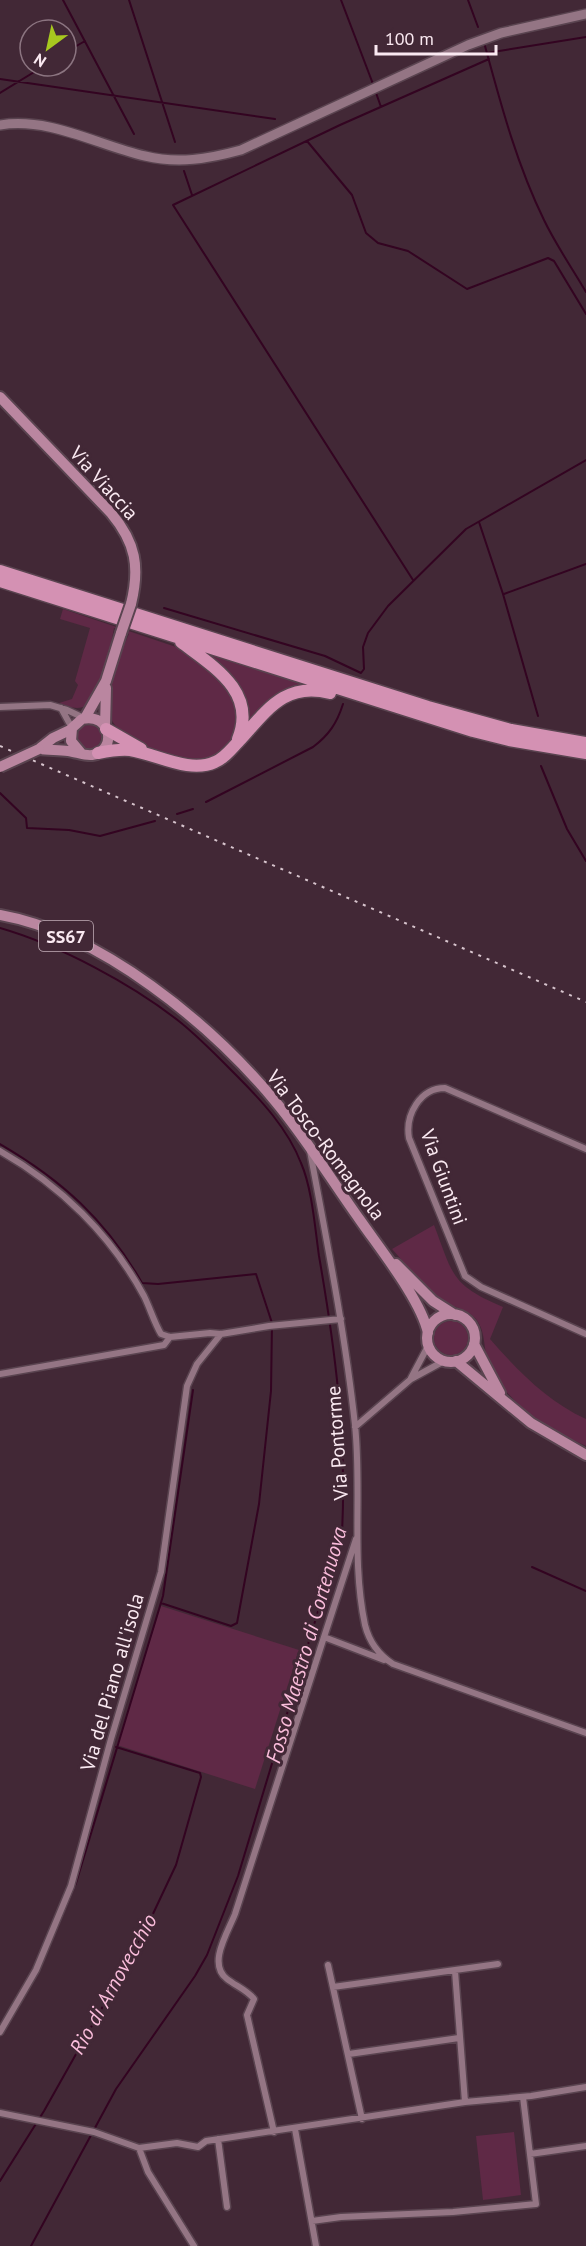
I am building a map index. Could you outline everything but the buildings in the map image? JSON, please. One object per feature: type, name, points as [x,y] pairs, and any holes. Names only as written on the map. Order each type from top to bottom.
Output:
[{"type":"highway","points":[[0,571],[438,710],[511,730],[586,743]]},
{"type":"highway","points":[[0,581],[370,699],[509,740],[586,753]]},
{"type":"highway","points":[[173,636],[211,664],[237,693],[243,715],[242,730],[237,743]]},
{"type":"highway","points":[[98,753],[127,750],[193,765],[207,765],[223,758],[272,705],[293,693],[316,691],[370,699]]},
{"type":"highway","points":[[106,728],[127,742],[159,756]]},
{"type":"main road","name":"Via Viaccia","points":[[0,397],[111,513],[126,534],[135,562],[136,581],[131,604],[106,681]]},
{"type":"main road","points":[[85,718],[106,681]]},
{"type":"main road","points":[[39,749],[90,755],[98,753],[107,743],[104,702],[106,681]]},
{"type":"main road","points":[[0,767],[39,749],[85,718],[96,719],[106,728]]},
{"type":"main road","points":[[72,728],[72,744],[81,753]]},
{"type":"main road","name":"Via Tosco-Romagnola","points":[[0,915],[68,937],[127,969],[180,1010],[233,1056],[275,1102],[380,1249]]},
{"type":"main road","points":[[380,1249],[433,1301],[463,1318],[473,1329],[474,1344],[483,1365],[503,1399]]},
{"type":"main road","points":[[380,1249],[419,1309],[428,1333],[428,1346],[436,1357],[444,1361],[456,1361],[466,1357],[474,1344]]},
{"type":"main road","points":[[428,1333],[440,1317],[455,1315]]},
{"type":"main road","points":[[456,1361],[545,1433],[586,1455]]},
{"type":"street","points":[[0,125],[32,124],[55,128],[145,156],[185,161],[208,159],[241,150],[468,45],[501,33],[586,14]]},
{"type":"street","points":[[0,707],[40,704],[60,708],[85,718]]},
{"type":"street","points":[[60,708],[72,728]]},
{"type":"street","name":"Via Giuntini","points":[[586,1149],[445,1088],[432,1090],[423,1096],[415,1106],[408,1125],[409,1138],[465,1276],[481,1287],[586,1334]]},
{"type":"street","points":[[0,1151],[50,1184],[88,1219],[108,1242],[134,1281],[161,1334],[170,1337],[221,1334],[269,1326],[338,1320]]},
{"type":"street","name":"Via Pontorme","points":[[310,1151],[356,1427],[360,1594],[366,1628],[380,1656],[393,1664],[586,1733]]},
{"type":"street","name":"Via del Piano all'isola","points":[[0,2032],[36,1970],[71,1886],[111,1739],[161,1572],[187,1386],[197,1364],[221,1334]]},
{"type":"street","points":[[0,1374],[164,1345],[170,1337]]},
{"type":"street","points":[[411,1378],[428,1346]]},
{"type":"street","points":[[356,1427],[411,1378],[444,1361]]},
{"type":"street","points":[[274,2132],[247,2015],[254,1999],[220,1972],[219,1955],[235,1914],[358,1533]]},
{"type":"street","points":[[324,1637],[393,1664]]},
{"type":"street","points":[[333,1987],[498,1964]]},
{"type":"street","points":[[328,1965],[362,2119]]},
{"type":"street","points":[[454,1971],[459,2038],[468,2102]]},
{"type":"street","points":[[349,2054],[459,2038]]},
{"type":"street","points":[[0,2113],[91,2131],[139,2148],[177,2143],[198,2147],[206,2141],[218,2139],[586,2087]]},
{"type":"street","points":[[312,2221],[536,2204],[523,2097]]},
{"type":"street","points":[[295,2128],[316,2246]]},
{"type":"street","points":[[218,2139],[227,2207]]},
{"type":"street","points":[[530,2154],[586,2146]]},
{"type":"street","points":[[139,2148],[148,2172],[194,2246]]},
{"type":"shaded area","points":[[63,609],[185,650],[216,673],[240,708],[234,735],[227,746],[215,756],[203,761],[181,759],[137,742],[116,726],[111,718],[109,697],[117,664],[129,634],[114,628],[108,659],[96,694],[83,707],[71,707],[59,703],[72,699],[78,685],[75,681],[90,628],[60,619]]},
{"type":"shaded area","points":[[206,652],[310,685],[249,724]]},
{"type":"shaded area","points":[[89,725],[98,728],[101,737],[98,746],[89,749],[80,746],[77,737],[80,728]]},
{"type":"shaded area","points":[[434,1225],[450,1267],[463,1285],[503,1307],[490,1339],[546,1394],[586,1419],[586,1446],[556,1431],[516,1402],[496,1377],[488,1361],[483,1333],[475,1318],[432,1294],[392,1249]]},
{"type":"shaded area","points":[[451,1321],[463,1326],[468,1338],[463,1350],[451,1355],[439,1350],[434,1338],[439,1326]]},
{"type":"shaded area","points":[[161,1606],[299,1650],[255,1789],[117,1745]]},
{"type":"shaded area","points":[[514,2132],[521,2195],[483,2200],[476,2136]]},
{"type":"waterway","points":[[63,0],[134,134]]},
{"type":"waterway","points":[[129,0],[175,142]]},
{"type":"waterway","points":[[341,0],[373,84]]},
{"type":"waterway","points":[[468,0],[478,27]]},
{"type":"waterway","points":[[487,53],[586,37]]},
{"type":"waterway","points":[[78,45],[85,41]]},
{"type":"waterway","points":[[485,46],[518,156],[534,199],[586,292]]},
{"type":"waterway","points":[[413,580],[173,205],[340,125],[489,59]]},
{"type":"waterway","points":[[0,93],[24,78]]},
{"type":"waterway","points":[[0,79],[275,119]]},
{"type":"waterway","points":[[375,90],[381,107]]},
{"type":"waterway","points":[[307,141],[352,195],[366,233],[378,243],[408,251],[467,289],[548,258],[554,261],[586,314]]},
{"type":"waterway","points":[[184,171],[192,195]]},
{"type":"waterway","points":[[164,608],[325,656],[361,673],[364,669],[363,647],[368,633],[388,606],[466,529],[586,460]]},
{"type":"waterway","points":[[479,522],[503,594],[538,716]]},
{"type":"waterway","points":[[504,594],[586,564]]},
{"type":"waterway","points":[[206,802],[313,747],[332,728],[343,704]]},
{"type":"waterway","points":[[541,766],[567,829],[586,861]]},
{"type":"waterway","points":[[0,793],[26,818],[27,828],[69,830],[100,836],[155,821]]},
{"type":"waterway","points":[[177,814],[193,809]]},
{"type":"waterway","name":"Fosso Maestro di Cortenuova","points":[[0,928],[70,955],[118,980],[161,1008],[195,1035],[246,1085],[289,1138],[305,1173],[313,1208],[335,1359],[343,1463],[342,1532],[238,1876],[207,1955],[195,1976],[116,2089],[31,2246]]},
{"type":"waterway","points":[[0,1144],[43,1172],[81,1203],[113,1240],[142,1283],[158,1284],[256,1274],[272,1323],[271,1391],[259,1504],[237,1623],[231,1626],[161,1603]]},
{"type":"waterway","points":[[41,1965],[76,1883],[163,1596],[193,1390]]},
{"type":"waterway","points":[[532,1567],[586,1591]]},
{"type":"waterway","name":"Rio di Arnovecchio","points":[[0,2181],[44,2111],[143,1935],[176,1865],[201,1777],[200,1773],[116,1747]]},
{"type":"railway","points":[[0,746],[586,1002]]}]
